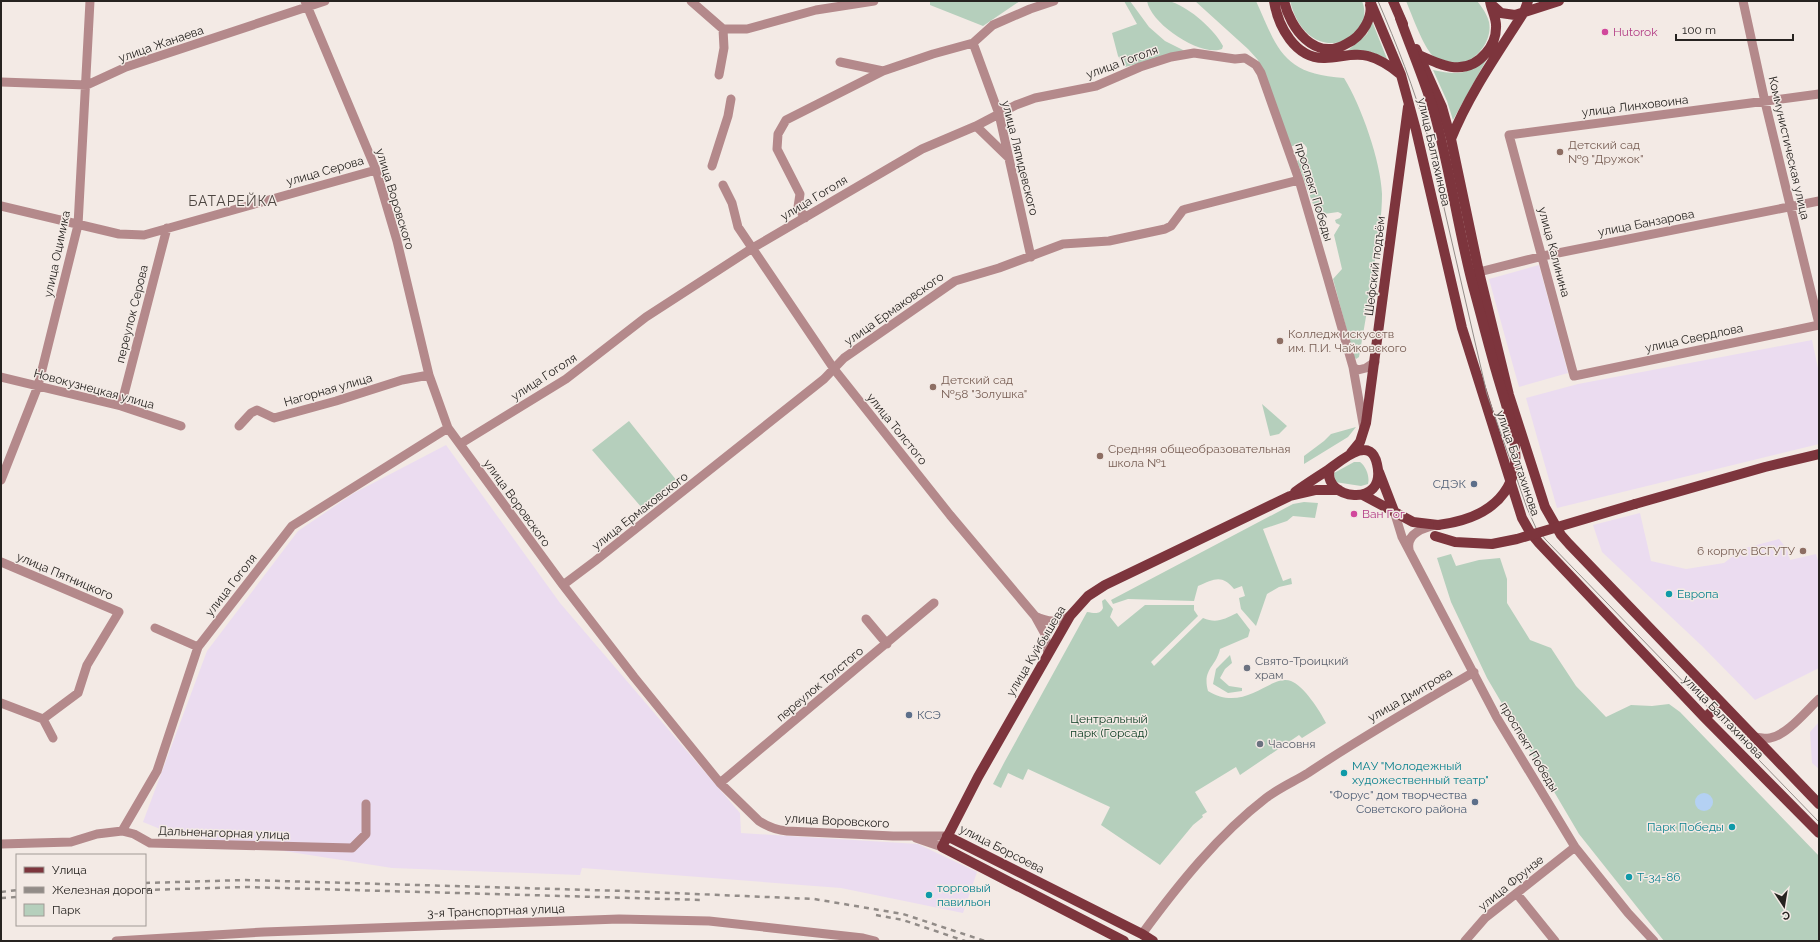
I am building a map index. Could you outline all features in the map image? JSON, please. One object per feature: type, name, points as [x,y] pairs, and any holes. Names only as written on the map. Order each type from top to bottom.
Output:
[{"type":"main road","points":[[1284,1],[1290,18],[1301,37],[1313,45],[1327,49],[1344,46],[1358,36],[1367,23],[1370,15],[1371,8],[1369,1]]},
{"type":"main road","name":"улица Балтахинова","points":[[1369,1],[1401,75],[1409,101],[1462,328],[1522,518],[1539,543],[1705,718],[1819,833]]},
{"type":"main road","name":"улица Балтахинова","points":[[1393,1],[1442,107],[1451,139],[1479,272],[1509,395],[1545,507],[1552,522],[1565,540],[1720,703],[1819,804]]},
{"type":"main road","points":[[1451,139],[1470,99],[1524,12],[1528,1]]},
{"type":"main road","points":[[1489,2],[1498,11],[1515,15],[1559,1]]},
{"type":"main road","points":[[1419,55],[1449,67],[1463,67],[1478,61],[1488,50],[1496,35],[1496,22],[1489,2]]},
{"type":"main road","points":[[1273,4],[1287,36],[1293,44],[1308,55],[1324,58],[1367,55],[1382,61],[1401,75]]},
{"type":"main road","name":"улица Куйбышева","points":[[1290,496],[1316,490],[1339,490],[1362,495],[1412,522],[1438,524],[1469,519],[1485,511],[1497,502],[1506,490],[1512,477],[1515,455],[1512,430],[1473,284],[1434,112],[1400,18]]},
{"type":"main road","name":"Шефский подъём","points":[[1351,453],[1360,442],[1364,431],[1375,362],[1409,101]]},
{"type":"main road","points":[[1351,453],[1363,450],[1371,454],[1376,459],[1378,470],[1394,511]]},
{"type":"main road","name":"улица Куйбышева","points":[[947,836],[1070,616],[1088,596],[1105,585],[1290,496],[1351,453]]},
{"type":"main road","points":[[1412,522],[1425,533],[1455,542],[1492,544],[1517,539],[1765,467],[1819,454]]},
{"type":"main road","points":[[1330,469],[1330,482],[1333,487],[1339,490]]},
{"type":"main road","points":[[1362,495],[1370,492],[1375,486],[1378,470]]},
{"type":"main road","points":[[1705,718],[1720,703]]},
{"type":"main road","name":"улица Борсоева","points":[[942,847],[947,836],[1142,934],[1153,941]]},
{"type":"main road","points":[[942,847],[1124,941]]},
{"type":"street","name":"улица Оцимика","points":[[1,480],[38,386],[78,225],[87,85],[90,1]]},
{"type":"street","name":"улица Жанаева","points":[[1,82],[87,85],[126,68],[306,4],[325,1]]},
{"type":"street","points":[[691,1],[724,30],[747,29],[816,10],[874,1]]},
{"type":"street","points":[[805,218],[798,207],[800,194],[777,149],[778,134],[786,120],[883,71],[933,54],[973,43],[993,25],[1030,9],[1054,1]]},
{"type":"street","name":"Коммунистическая улица","points":[[1743,1],[1765,102],[1819,324]]},
{"type":"street","name":"улица Воровского","points":[[306,4],[376,170],[397,241],[429,374],[448,428],[563,585],[720,783],[759,821],[774,829],[795,832],[909,836]]},
{"type":"street","points":[[719,75],[724,48],[724,30]]},
{"type":"street","name":"улица Ляпидевского","points":[[973,43],[999,114],[1031,257]]},
{"type":"street","name":"улица Гоголя","points":[[460,444],[566,379],[646,317],[751,248],[922,149],[976,126],[1035,98],[1096,86],[1140,67],[1171,57],[1194,53],[1218,57]]},
{"type":"street","name":"проспект Победы","points":[[1218,57],[1245,58],[1256,65],[1261,73],[1277,114],[1299,180],[1353,367],[1364,431]]},
{"type":"street","points":[[840,62],[883,71]]},
{"type":"street","name":"улица Линховоина","points":[[1509,135],[1819,94]]},
{"type":"street","points":[[712,166],[728,116],[731,99]]},
{"type":"street","points":[[976,126],[1009,158]]},
{"type":"street","name":"улица Калинина","points":[[1509,135],[1543,256],[1574,376]]},
{"type":"street","name":"улица Серова","points":[[1,206],[119,234],[144,235],[376,170]]},
{"type":"street","name":"улица Ермаковского","points":[[563,585],[824,379],[844,358],[955,281],[999,268],[1064,244],[1110,242],[1168,228],[1183,210],[1299,180]]},
{"type":"street","name":"улица Толстого","points":[[723,185],[732,203],[738,227],[834,369],[950,515],[1035,616],[1045,634],[1048,654]]},
{"type":"street","name":"улица Банзарова","points":[[1479,272],[1543,256],[1819,201]]},
{"type":"street","name":"переулок Серова","points":[[121,406],[167,228]]},
{"type":"street","name":"улица Свердлова","points":[[1574,376],[1819,324]]},
{"type":"street","points":[[1353,367],[1358,370],[1375,362]]},
{"type":"street","name":"Нагорная улица","points":[[240,426],[251,413],[257,410],[274,418],[336,402],[402,380],[429,374]]},
{"type":"street","name":"Новокузнецкая улица","points":[[1,377],[121,406],[181,426]]},
{"type":"street","name":"улица Гоголя","points":[[122,831],[156,771],[198,647],[292,526],[448,428]]},
{"type":"street","name":"проспект Победы","points":[[1394,511],[1402,537],[1497,718],[1575,847],[1628,913],[1654,941]]},
{"type":"street","points":[[1408,549],[1409,541],[1438,524]]},
{"type":"street","name":"улица Пятницкого","points":[[1,562],[119,612],[87,665],[78,693],[43,719]]},
{"type":"street","name":"переулок Толстого","points":[[720,783],[934,603]]},
{"type":"street","points":[[1035,616],[1046,621],[1054,622],[1070,616]]},
{"type":"street","points":[[866,619],[887,644]]},
{"type":"street","points":[[156,628],[198,647]]},
{"type":"street","name":"улица Дмитрова","points":[[1142,934],[1158,912],[1209,852],[1244,816],[1268,797],[1359,739],[1474,672]]},
{"type":"street","points":[[1754,737],[1769,738],[1779,735],[1819,699]]},
{"type":"street","points":[[1,703],[43,719],[53,738]]},
{"type":"street","name":"Дальненагорная улица","points":[[1,844],[71,842],[97,834],[122,831],[134,834],[150,843],[352,848],[366,834],[366,804]]},
{"type":"street","points":[[909,836],[947,836]]},
{"type":"street","points":[[909,836],[942,847]]},
{"type":"street","name":"улица Фрунзе","points":[[1465,941],[1485,918],[1575,847]]},
{"type":"street","points":[[1517,894],[1555,941]]},
{"type":"street","name":"3-я Транспортная улица","points":[[116,941],[264,932],[619,919],[709,921],[855,937],[875,941]]},
{"type":"shaded area","points":[[1539,265],[1568,373],[1519,387],[1489,279]]},
{"type":"shaded area","points":[[1812,340],[1819,373],[1819,444],[1557,508],[1526,398],[1578,384]]},
{"type":"shaded area","points":[[446,445],[560,603],[740,813],[741,833],[918,844],[977,872],[963,913],[841,888],[582,868],[580,875],[392,868],[170,833],[143,822],[207,651],[298,531],[354,493]]},
{"type":"shaded area","points":[[1640,513],[1651,561],[1686,569],[1724,563],[1742,549],[1779,539],[1787,549],[1790,560],[1816,554],[1819,564],[1819,668],[1755,700],[1702,646],[1602,552],[1593,525]]},
{"type":"shaded area","points":[[1819,722],[1819,769],[1812,763],[1810,732]]},
{"type":"green space","points":[[930,1],[1020,1],[983,26],[930,5]]},
{"type":"green space","points":[[1124,1],[1130,1],[1149,27],[1165,41],[1185,51],[1125,67],[1118,56],[1112,33],[1137,24]]},
{"type":"green space","points":[[1147,1],[1169,1],[1194,14],[1214,33],[1223,46],[1222,49],[1213,50],[1202,48],[1178,37],[1157,19],[1150,10]]},
{"type":"green space","points":[[1195,1],[1256,1],[1270,33],[1277,46],[1285,56],[1295,65],[1308,71],[1324,76],[1344,78],[1357,103],[1369,134],[1378,166],[1381,181],[1382,204],[1370,293],[1359,357],[1356,359],[1354,357],[1333,279],[1342,269],[1334,235],[1340,225],[1336,223],[1335,220],[1340,218],[1342,214],[1338,212],[1317,215],[1297,161],[1307,154],[1307,148],[1304,144],[1298,144],[1290,147],[1258,60]]},
{"type":"green space","points":[[1290,1],[1362,1],[1364,15],[1360,27],[1351,37],[1339,42],[1325,42],[1311,36],[1299,23]]},
{"type":"green space","points":[[1406,1],[1477,1],[1487,16],[1489,22],[1490,29],[1485,44],[1470,60],[1463,62],[1453,63],[1433,56],[1422,38]]},
{"type":"green space","points":[[1372,21],[1387,59],[1368,51],[1347,51],[1367,34]]},
{"type":"green space","points":[[1488,57],[1453,120],[1447,101],[1433,70],[1450,73],[1463,72],[1474,67]]},
{"type":"green space","points":[[1262,404],[1287,426],[1279,434],[1270,436]]},
{"type":"green space","points":[[629,421],[677,481],[642,508],[592,450]]},
{"type":"green space","points":[[1356,427],[1348,437],[1304,464],[1304,456],[1331,434]]},
{"type":"green space","points":[[1354,462],[1360,462],[1366,469],[1368,484],[1361,486],[1335,482],[1334,473]]},
{"type":"green space","points":[[1304,502],[1318,503],[1315,518],[1293,516],[1287,521],[1263,529],[1283,581],[1291,578],[1292,584],[1279,587],[1267,594],[1256,626],[1241,609],[1239,598],[1245,596],[1242,586],[1234,589],[1226,581],[1218,579],[1198,586],[1194,601],[1128,599],[1113,604],[1111,600],[1293,504]]},
{"type":"green space","points":[[1451,554],[1456,566],[1479,560],[1500,558],[1507,579],[1507,603],[1530,640],[1551,648],[1576,686],[1606,717],[1631,705],[1652,706],[1669,704],[1680,712],[1819,856],[1819,941],[1664,941],[1579,834],[1487,678],[1451,602],[1437,558]]},
{"type":"green space","name":"Центральный парк (Горсад)","points":[[1105,599],[1113,609],[1110,617],[1118,627],[1145,605],[1194,605],[1194,610],[1198,616],[1151,662],[1154,666],[1203,618],[1216,621],[1237,613],[1250,630],[1248,637],[1220,649],[1216,660],[1208,673],[1208,691],[1221,697],[1234,698],[1256,692],[1275,682],[1283,680],[1291,681],[1306,693],[1326,723],[1302,738],[1299,735],[1240,775],[1236,767],[1195,792],[1207,812],[1202,815],[1203,817],[1193,825],[1160,865],[1101,825],[1110,807],[1028,769],[1023,780],[1008,773],[1001,788],[993,784],[1087,612],[1100,612],[1103,608],[1102,601]]},
{"type":"green space","points":[[1230,655],[1232,663],[1225,669],[1220,678],[1229,686],[1242,688],[1242,691],[1228,693],[1213,684],[1216,669]]},
{"type":"water","points":[[1704,793],[1710,796],[1713,802],[1710,808],[1704,811],[1698,808],[1695,802],[1698,796]]},
{"type":"tram line","points":[[1378,1],[1417,100],[1427,134],[1487,394],[1527,508],[1536,528],[1819,822]]},
{"type":"railway","points":[[146,883],[245,880],[625,891],[814,899],[903,914],[985,941]]},
{"type":"railway","points":[[146,890],[246,887],[703,900]]},
{"type":"railway","points":[[1,892],[16,890]]},
{"type":"railway","points":[[1,898],[16,897]]},
{"type":"railway","points":[[876,915],[903,920],[965,941]]},
{"type":"place","name":"Hutorok","points":[[1605,32]]},
{"type":"place","name":"Детский сад №9 \"Дружок\"","points":[[1560,152]]},
{"type":"place","name":"Колледж искусств им. П.И. Чайковского","points":[[1280,341]]},
{"type":"place","name":"Детский сад №58 \"Золушка\"","points":[[933,387]]},
{"type":"place","name":"Средняя общеобразовательная школа №1","points":[[1100,456]]},
{"type":"place","name":"СДЭК","points":[[1474,484]]},
{"type":"place","name":"Ван Гог","points":[[1354,514]]},
{"type":"place","name":"6 корпус ВСГУТУ","points":[[1803,551]]},
{"type":"place","name":"Европа","points":[[1669,594]]},
{"type":"place","name":"Свято-Троицкий храм","points":[[1247,668]]},
{"type":"place","name":"КСЭ","points":[[909,715]]},
{"type":"place","name":"Часовня","points":[[1260,744]]},
{"type":"place","name":"МАУ \"Молодежный художественный театр\"","points":[[1344,773]]},
{"type":"place","name":"\"Форус\" дом творчества Советского района","points":[[1475,802]]},
{"type":"place","name":"Парк Победы","points":[[1732,827]]},
{"type":"place","name":"T-34-86","points":[[1629,877]]},
{"type":"place","name":"торговый павильон","points":[[929,895]]},
{"type":"district","name":"БАТАРЕЙКА","points":[[233,201]]}]
